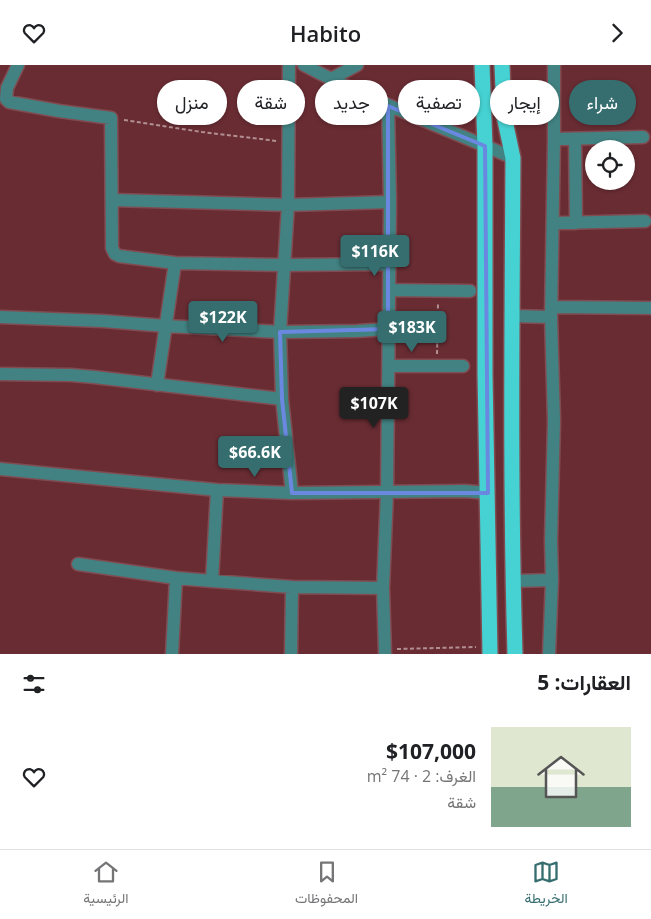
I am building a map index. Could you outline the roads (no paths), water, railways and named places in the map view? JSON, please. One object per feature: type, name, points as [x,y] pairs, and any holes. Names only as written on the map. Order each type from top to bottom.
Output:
[{"type":"highway","points":[[482,65],[485,146],[485,374],[488,493],[483,650]]},
{"type":"highway","points":[[502,65],[504,116],[513,158],[513,581],[515,654]]},
{"type":"street","points":[[18,65],[7,88],[6,99],[9,102],[112,118],[112,248],[115,254],[128,258],[175,263],[389,264]]},
{"type":"street","points":[[289,65],[288,205],[280,332],[282,399],[292,493]]},
{"type":"street","points":[[304,65],[331,79],[357,65]]},
{"type":"street","points":[[549,654],[554,421],[552,312],[554,65]]},
{"type":"street","points":[[385,651],[383,588],[387,491],[390,202],[388,106],[513,158]]},
{"type":"street","points":[[554,139],[643,137]]},
{"type":"street","points":[[575,139],[576,223]]},
{"type":"street","points":[[112,200],[288,205],[390,202]]},
{"type":"street","points":[[554,223],[645,221]]},
{"type":"street","points":[[157,385],[175,263]]},
{"type":"street","points":[[389,290],[470,291]]},
{"type":"street","points":[[512,317],[552,312],[651,308]]},
{"type":"street","points":[[0,317],[103,321],[280,332],[388,329]]},
{"type":"street","points":[[388,366],[463,366]]},
{"type":"street","points":[[0,374],[71,375],[282,399]]},
{"type":"street","points":[[0,469],[217,490],[292,493],[465,491],[488,493]]},
{"type":"street","points":[[212,581],[217,490]]},
{"type":"street","points":[[78,564],[212,581],[292,587],[383,588]]},
{"type":"street","points":[[172,654],[176,577]]},
{"type":"street","points":[[513,581],[552,580]]},
{"type":"street","points":[[291,654],[292,587]]}]
